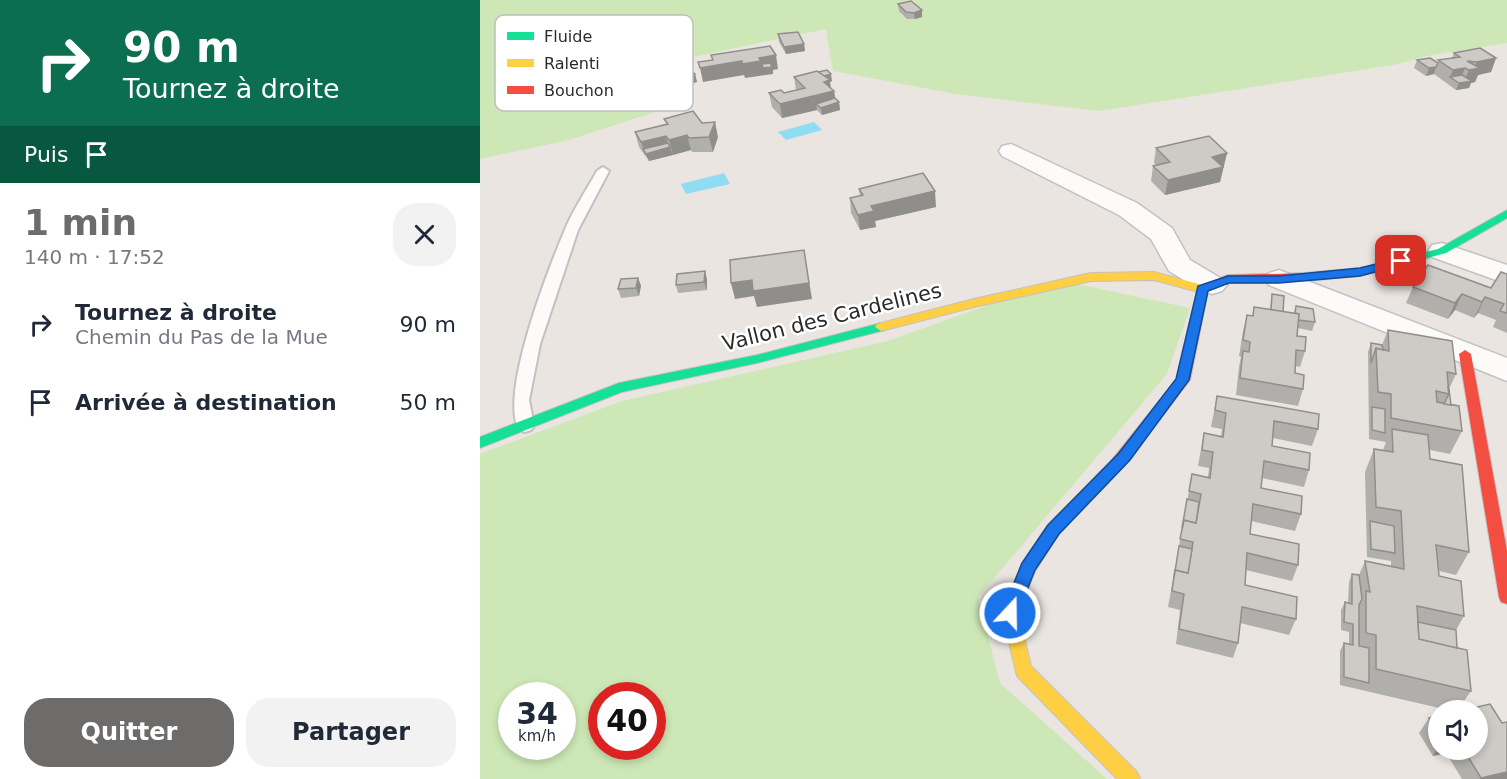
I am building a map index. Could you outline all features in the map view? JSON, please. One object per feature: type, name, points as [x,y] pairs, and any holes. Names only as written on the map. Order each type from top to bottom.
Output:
[{"type":"street","points":[[1011,152],[1128,208],[1162,234],[1179,265],[1207,287]]},
{"type":"street","points":[[1207,287],[1228,279],[1279,279],[1360,272],[1442,251],[1507,213]]},
{"type":"street","points":[[1442,251],[1507,274]]},
{"type":"street","name":"Vallon des Cardelines","points":[[480,443],[619,388],[756,359],[974,303],[1091,277],[1154,276],[1207,287]]},
{"type":"street","points":[[1279,279],[1507,370]]},
{"type":"street","points":[[1130,779],[1023,670],[1010,613],[1028,568],[1053,530],[1124,456],[1183,380],[1207,287]]},
{"type":"street","points":[[1466,354],[1507,597]]},
{"type":"lane","points":[[525,426],[521,399],[532,344],[571,231],[603,171]]},
{"type":"green space","points":[[480,0],[1507,0],[1507,43],[1427,56],[1393,65],[1099,111],[956,94],[833,71],[826,29],[693,57],[693,15],[495,15],[495,111],[658,111],[569,140],[480,159]]},
{"type":"green space","points":[[1058,280],[1190,308],[1167,374],[978,597],[1000,683],[1107,779],[480,779],[480,454],[622,401],[888,341]]},
{"type":"water","points":[[814,122],[822,130],[786,140],[778,132]]},
{"type":"water","points":[[724,173],[730,184],[686,194],[681,184]]},
{"type":"building","points":[[911,1],[922,10],[914,13],[906,12],[898,4]]},
{"type":"building","points":[[798,32],[804,44],[784,47],[778,34]]},
{"type":"building","points":[[770,46],[776,55],[759,58],[761,61],[742,64],[742,61],[700,68],[698,62],[713,60],[711,55]]},
{"type":"building","points":[[1480,48],[1496,58],[1477,62],[1467,61],[1480,68],[1453,70],[1438,60],[1460,57],[1454,53]]},
{"type":"building","points":[[1430,58],[1438,63],[1436,67],[1429,68],[1417,60]]},
{"type":"building","points":[[770,63],[772,67],[763,68],[762,64]]},
{"type":"building","points":[[827,70],[831,74],[824,76],[818,72]]},
{"type":"building","points":[[817,71],[830,80],[824,82],[834,91],[780,104],[769,93],[781,90],[784,93],[805,88],[794,77]]},
{"type":"building","points":[[1462,75],[1472,81],[1459,83],[1450,77]]},
{"type":"building","points":[[835,98],[839,102],[821,108],[816,104]]},
{"type":"building","points":[[693,111],[702,123],[715,122],[709,137],[689,138],[687,135],[669,140],[666,136],[641,142],[635,132],[668,124],[664,119]]},
{"type":"building","points":[[1209,136],[1227,153],[1212,157],[1223,167],[1168,180],[1153,166],[1170,162],[1156,148]]},
{"type":"building","points":[[668,143],[670,147],[646,154],[643,149]]},
{"type":"building","points":[[923,173],[935,191],[871,206],[874,211],[858,215],[850,198],[863,195],[859,189]]},
{"type":"building","points":[[804,250],[809,283],[753,291],[752,280],[731,283],[730,260]]},
{"type":"building","points":[[1428,265],[1491,288],[1501,272],[1507,274],[1507,313],[1500,311],[1504,304],[1485,297],[1482,302],[1462,294],[1455,303],[1413,287]]},
{"type":"building","points":[[705,271],[704,282],[676,285],[677,274]]},
{"type":"building","points":[[638,278],[636,288],[618,289],[621,279]]},
{"type":"building","points":[[1272,294],[1284,296],[1283,312],[1271,310]]},
{"type":"building","points":[[1296,306],[1313,309],[1315,322],[1298,320],[1299,314],[1295,313]]},
{"type":"building","points":[[1254,307],[1299,314],[1297,336],[1306,337],[1305,351],[1296,350],[1295,373],[1304,375],[1303,389],[1240,378],[1243,351],[1249,352],[1250,342],[1243,340],[1247,315],[1253,316]]},
{"type":"building","points":[[1388,330],[1452,341],[1456,374],[1447,372],[1449,394],[1436,391],[1437,402],[1459,406],[1462,431],[1391,418],[1391,394],[1378,392],[1376,348],[1389,351]]},
{"type":"building","points":[[1371,343],[1382,345],[1383,350],[1376,348],[1371,363]]},
{"type":"building","points":[[1448,388],[1451,405],[1444,404],[1449,394]]},
{"type":"building","points":[[1217,396],[1319,414],[1318,429],[1274,421],[1272,446],[1310,453],[1309,470],[1264,461],[1261,488],[1302,496],[1301,514],[1253,504],[1250,534],[1299,544],[1298,565],[1247,553],[1245,585],[1297,597],[1296,619],[1242,607],[1238,643],[1179,629],[1184,594],[1172,591],[1175,570],[1188,573],[1193,542],[1180,539],[1184,520],[1196,523],[1201,494],[1189,491],[1192,474],[1210,478],[1213,452],[1202,450],[1204,433],[1223,437],[1226,413],[1215,410]]},
{"type":"building","points":[[1372,407],[1385,409],[1385,433],[1372,430]]},
{"type":"building","points":[[1392,429],[1428,435],[1430,459],[1462,465],[1469,552],[1436,545],[1439,576],[1461,581],[1464,616],[1417,606],[1419,639],[1467,650],[1471,691],[1376,669],[1376,635],[1366,633],[1366,591],[1370,592],[1365,561],[1404,569],[1401,511],[1376,507],[1374,449],[1393,452]]},
{"type":"building","points":[[1187,499],[1199,502],[1196,523],[1184,520],[1182,528]]},
{"type":"building","points":[[1370,521],[1394,526],[1395,553],[1371,549]]},
{"type":"building","points":[[1179,546],[1192,549],[1188,573],[1175,570]]},
{"type":"building","points":[[1352,574],[1359,575],[1362,599],[1359,605],[1359,646],[1369,648],[1369,683],[1344,677],[1344,643],[1353,645],[1353,624],[1344,622],[1345,602],[1352,604]]},
{"type":"building","points":[[1418,622],[1456,630],[1457,648],[1419,639]]},
{"type":"building","points":[[1488,704],[1490,704],[1502,723],[1507,722],[1507,772],[1481,778],[1470,760],[1488,760]]},
{"type":"traffic: fast","points":[[1305,277],[1360,272],[1442,251],[1507,213]]},
{"type":"traffic: fast","points":[[480,443],[619,388],[757,359],[881,327]]},
{"type":"traffic: slow","points":[[881,327],[974,303],[1091,277],[1154,276],[1202,289]]},
{"type":"traffic: slow","points":[[1116,465],[1053,530],[1028,568],[1010,613],[1023,670],[1130,779]]},
{"type":"traffic: jam","points":[[1116,465],[1183,380],[1202,289],[1228,279],[1305,277]]},
{"type":"traffic: jam","points":[[1465,354],[1507,597]]},
{"type":"route","points":[[1010,613],[1028,568],[1053,530],[1124,456],[1183,380],[1202,289],[1228,279],[1279,279],[1360,272],[1401,261]]}]
